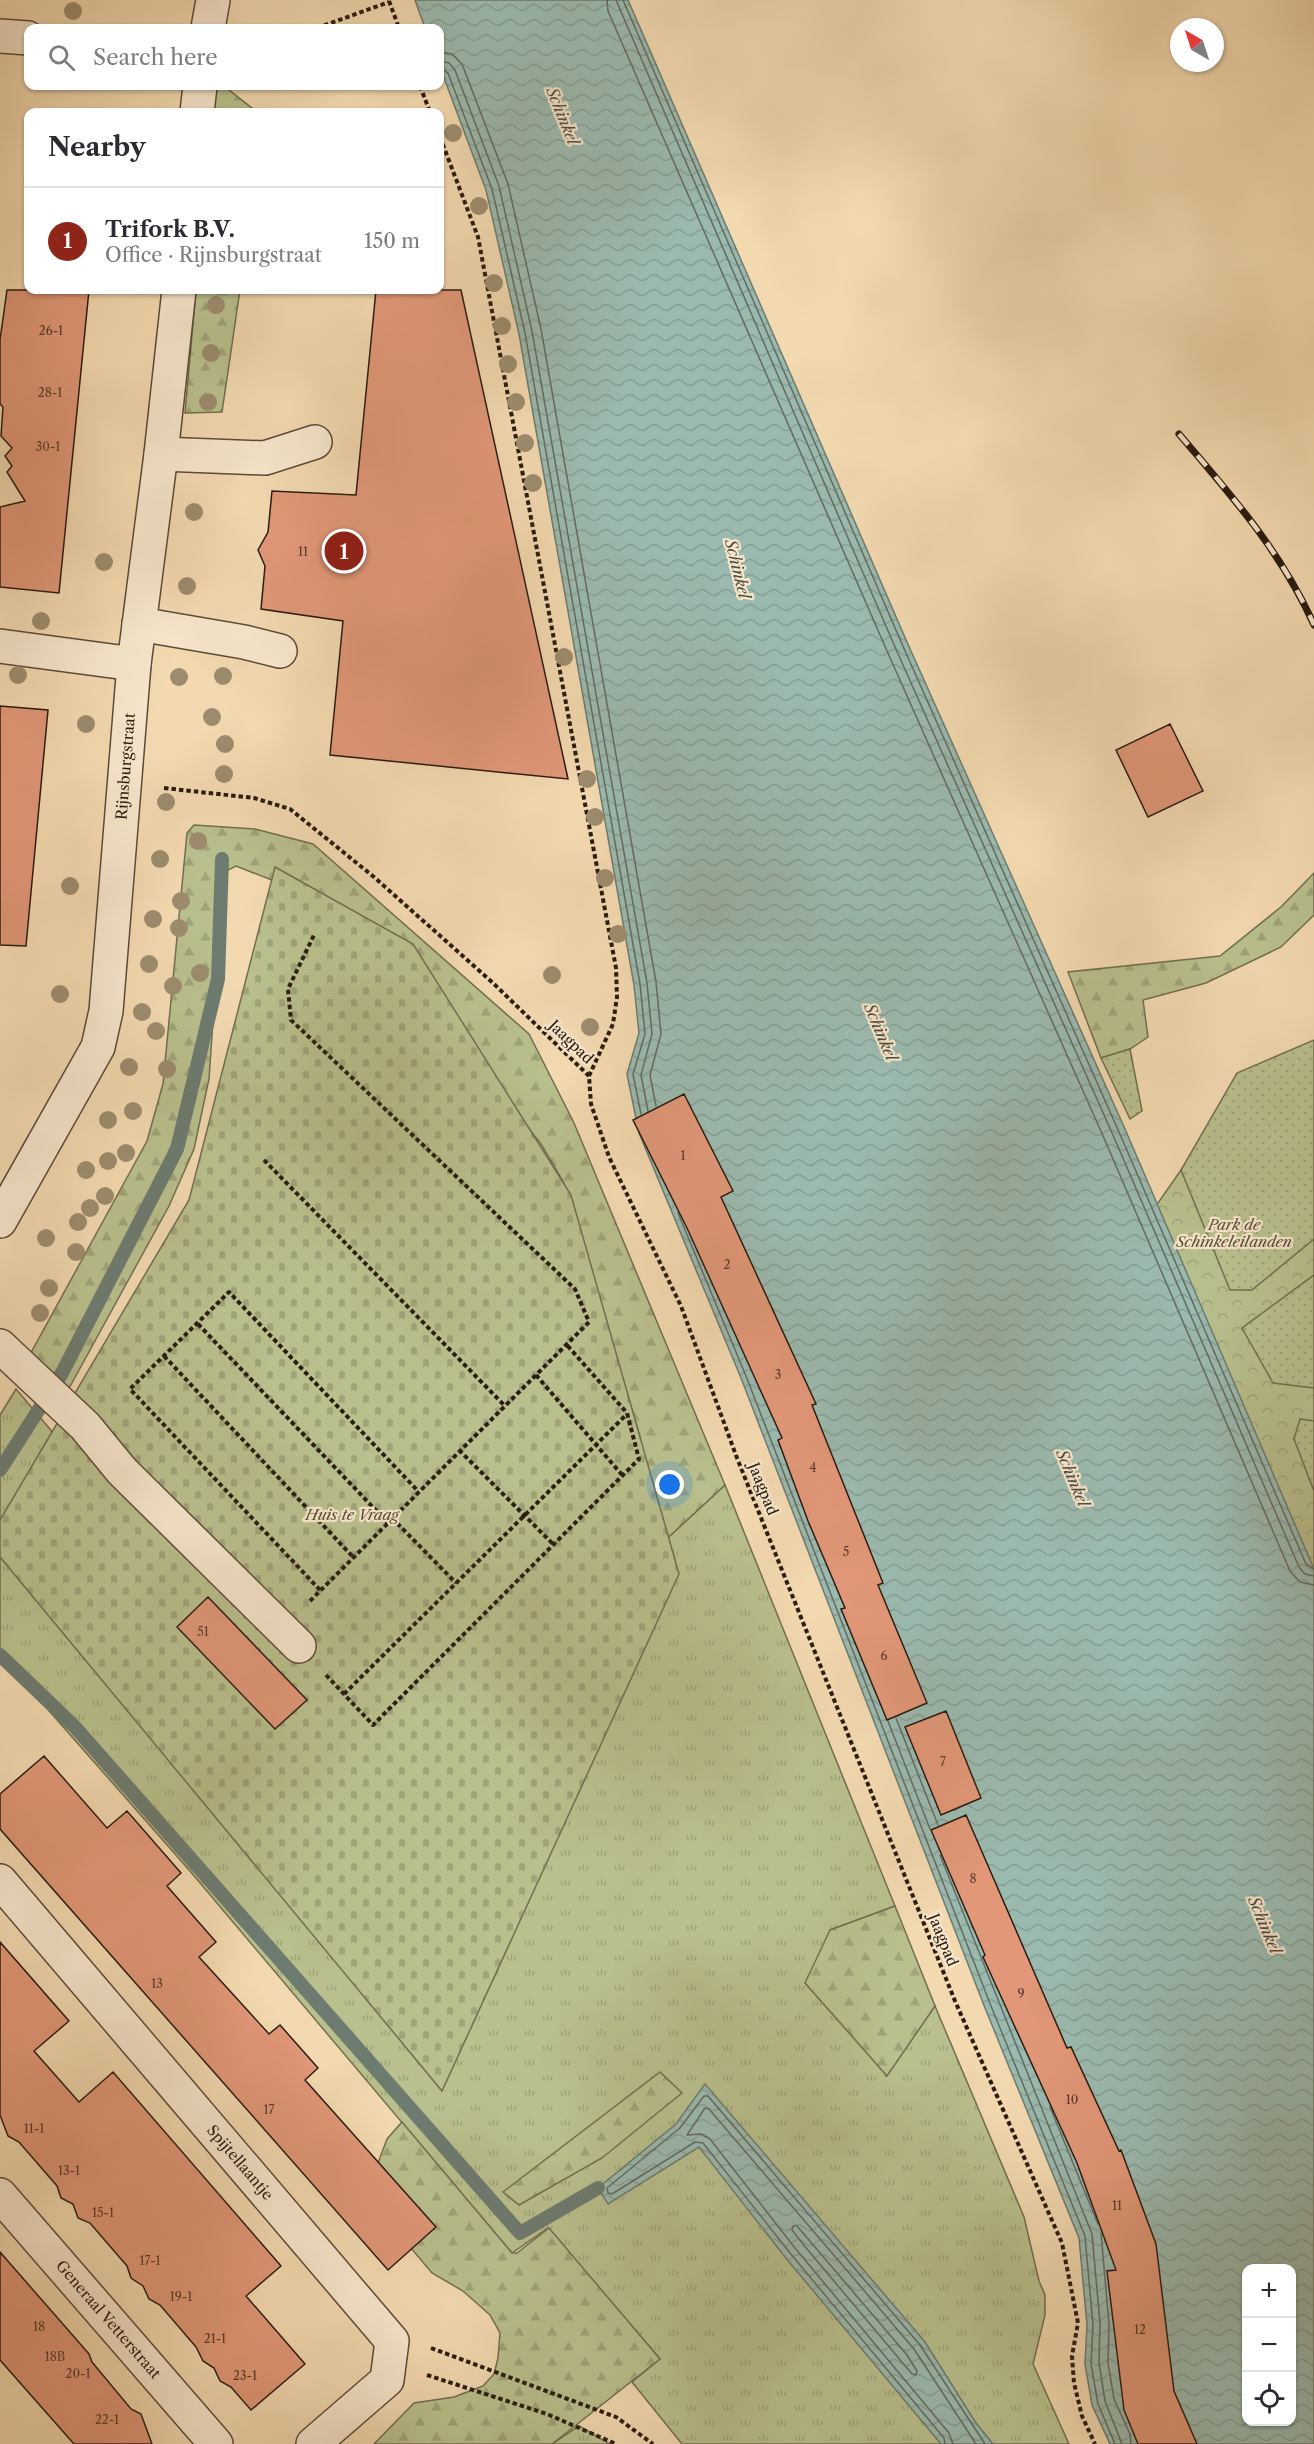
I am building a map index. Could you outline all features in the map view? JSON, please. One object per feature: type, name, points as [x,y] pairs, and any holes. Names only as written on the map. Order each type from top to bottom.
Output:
[{"type":"street","points":[[209,24],[213,0]]},
{"type":"street","points":[[0,36],[24,38]]},
{"type":"street","points":[[197,108],[200,90]]},
{"type":"street","name":"Rijnsburgstraat","points":[[0,1221],[98,1047],[106,1011],[134,664],[161,454],[178,294]]},
{"type":"street","points":[[161,454],[265,458],[315,442]]},
{"type":"street","points":[[139,624],[244,642],[280,651]]},
{"type":"street","points":[[0,646],[134,664]]},
{"type":"street","points":[[11,1358],[85,1425],[122,1471],[290,1637]]},
{"type":"street","name":"Spijtellaantje","points":[[0,1881],[392,2341]]},
{"type":"street","name":"Generaal Vetterstraat","points":[[0,2195],[216,2444]]},
{"type":"street","points":[[313,2444],[387,2380],[392,2341]]},
{"type":"path","points":[[328,24],[389,1],[398,24]]},
{"type":"path","points":[[422,90],[428,108]]},
{"type":"path","points":[[444,148],[478,237],[616,968],[617,997],[613,1024],[589,1076]]},
{"type":"path","name":"Jaagpad","points":[[125,783],[254,798],[290,809],[374,877],[484,975],[589,1076],[591,1104],[609,1157],[681,1306],[737,1458],[955,2001],[1062,2242],[1078,2323],[1072,2356],[1074,2383],[1082,2416],[1095,2444]]},
{"type":"path","points":[[314,935],[288,990],[291,1020],[575,1289],[589,1322],[566,1344],[505,1406],[418,1491],[321,1590],[290,1637],[373,1725],[639,1460],[627,1413],[566,1344]]},
{"type":"path","points":[[264,1160],[505,1406]]},
{"type":"path","points":[[321,1590],[130,1389],[229,1292],[418,1491]]},
{"type":"path","points":[[198,1324],[388,1523]]},
{"type":"path","points":[[164,1356],[353,1557]]},
{"type":"path","points":[[536,1375],[623,1476]]},
{"type":"path","points":[[344,1694],[627,1413]]},
{"type":"path","points":[[459,1450],[554,1545]]},
{"type":"path","points":[[392,1518],[456,1583]]},
{"type":"path","points":[[392,2341],[410,2370],[548,2414],[616,2444]]},
{"type":"path","points":[[392,2341],[428,2347],[556,2393],[616,2417],[653,2444]]},
{"type":"green space","points":[[215,90],[229,90],[252,108],[212,108]]},
{"type":"green space","points":[[196,294],[239,294],[222,412],[185,413]]},
{"type":"green space","points":[[194,825],[255,829],[313,844],[529,1034],[574,1123],[725,1485],[397,1788],[640,1436],[564,1183],[541,1144],[519,1116],[287,886],[236,866],[228,870],[223,877],[209,1079],[194,1149],[169,1206],[62,1401],[27,1360],[147,1141],[163,1084],[187,833]]},
{"type":"green space","name":"Huis te Vraag","points":[[275,867],[413,944],[571,1195],[679,1574],[442,2091],[0,1557],[0,1520],[189,1200]]},
{"type":"green space","points":[[1314,873],[1314,915],[1281,947],[1206,983],[1143,1000],[1148,1037],[1130,1049],[1101,1058],[1068,972],[1220,956],[1281,907]]},
{"type":"green space","points":[[1314,1040],[1314,1239],[1252,1290],[1230,1290],[1181,1170],[1237,1073]]},
{"type":"green space","name":"Park de Schinkeleilanden","points":[[1314,1043],[1314,1626],[1144,1223],[1181,1170]]},
{"type":"green space","points":[[1130,1049],[1142,1111],[1130,1119],[1101,1058]]},
{"type":"green space","points":[[1314,1275],[1314,1388],[1273,1383],[1242,1328]]},
{"type":"green space","points":[[16,1389],[203,1610],[397,1787],[725,1485],[895,1906],[830,1930],[886,2076],[935,2006],[1024,2217],[1039,2281],[1045,2295],[1045,2315],[1033,2364],[1069,2444],[682,2444],[632,2382],[660,2359],[548,2228],[512,2253],[190,1871],[0,1655],[0,1415]]},
{"type":"green space","points":[[1300,1419],[1314,1421],[1314,1491],[1294,1439]]},
{"type":"green space","points":[[895,1906],[935,2006],[887,2076],[805,1983],[830,1930]]},
{"type":"green space","points":[[660,2072],[682,2093],[602,2158],[519,2205],[503,2192]]},
{"type":"green space","points":[[402,2122],[512,2253],[517,2253],[549,2228],[660,2359],[552,2444],[374,2444],[414,2403],[454,2397],[483,2386],[494,2374],[498,2358],[500,2333],[490,2315],[463,2291],[432,2273],[382,2214],[378,2163],[387,2139]]},
{"type":"green space","points":[[579,2426],[610,2444],[552,2444]]},
{"type":"water","name":"Schinkel","points":[[415,0],[628,0],[907,642],[1125,1129],[1314,1569],[1314,2444],[1110,2444],[1092,2405],[1085,2364],[1087,2325],[1079,2238],[985,2008],[741,1378],[639,1133],[627,1074],[639,1033],[634,985],[519,334],[486,190],[444,78],[444,24],[424,24]]},
{"type":"water","points":[[705,2084],[925,2342],[976,2423],[993,2444],[941,2444],[785,2257],[699,2147],[608,2204],[598,2188],[676,2124]]},
{"type":"building","points":[[7,290],[24,290],[24,294],[89,294],[59,593],[0,587],[0,507],[25,501],[7,472],[12,466],[5,456],[12,448],[1,436],[3,407],[0,404],[0,340]]},
{"type":"building","points":[[444,290],[461,290],[568,779],[330,755],[343,621],[261,609],[265,566],[258,550],[268,532],[272,491],[356,495],[376,294],[444,294]]},
{"type":"building","points":[[0,706],[48,710],[26,946],[0,945]]},
{"type":"building","points":[[1170,724],[1203,791],[1148,817],[1116,750]]},
{"type":"building","points":[[684,1094],[733,1191],[721,1197],[816,1404],[812,1405],[883,1583],[878,1585],[927,1703],[887,1720],[841,1609],[845,1608],[808,1521],[778,1440],[782,1438],[687,1228],[633,1120]]},
{"type":"building","points":[[208,1597],[307,1700],[275,1729],[177,1627]]},
{"type":"building","points":[[946,1711],[981,1798],[941,1815],[905,1727]]},
{"type":"building","points":[[44,1756],[107,1828],[127,1811],[181,1873],[167,1886],[216,1942],[199,1957],[269,2034],[280,2025],[318,2068],[305,2080],[436,2227],[388,2270],[0,1829],[0,1794]]},
{"type":"building","points":[[966,1815],[1067,2048],[1071,2047],[1119,2151],[1121,2150],[1156,2244],[1174,2391],[1197,2444],[1138,2444],[1124,2410],[1107,2271],[1116,2270],[1077,2163],[983,1957],[985,1955],[931,1830]]},
{"type":"building","points":[[0,1942],[69,2021],[34,2051],[79,2102],[113,2072],[281,2266],[246,2296],[305,2364],[251,2410],[231,2387],[220,2381],[214,2368],[203,2361],[196,2347],[160,2305],[149,2299],[143,2286],[131,2278],[127,2266],[90,2223],[78,2218],[73,2204],[61,2198],[57,2186],[19,2142],[8,2136],[0,2115]]},
{"type":"building","points":[[0,2252],[89,2354],[92,2362],[131,2409],[141,2414],[152,2444],[74,2444],[0,2360]]},
{"type":"waterway","points":[[0,1470],[61,1375],[177,1149],[218,979],[222,859]]},
{"type":"waterway","points":[[0,1655],[75,1727],[520,2233],[598,2188]]},
{"type":"railway","points":[[1179,434],[1254,525],[1286,573],[1314,625]]},
{"type":"place","name":"Trifork B.V.","points":[[344,551]]}]
